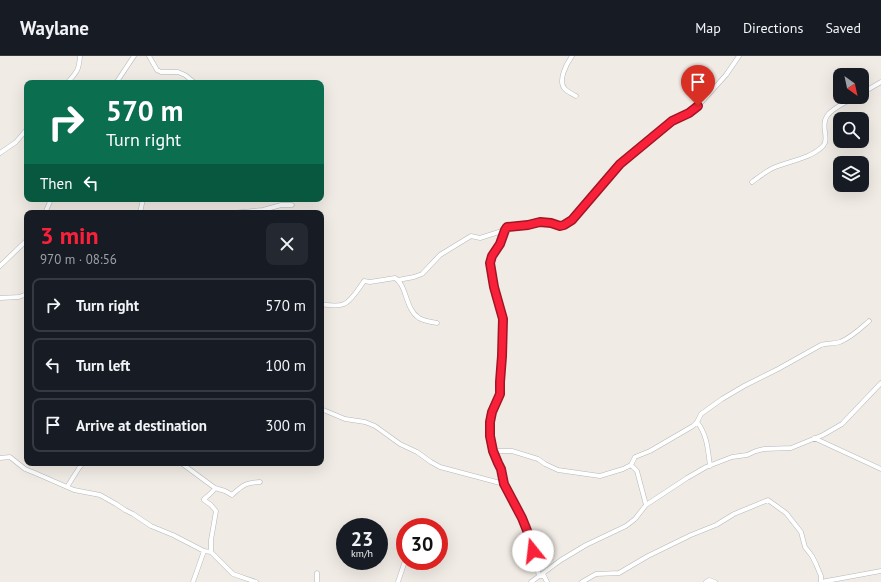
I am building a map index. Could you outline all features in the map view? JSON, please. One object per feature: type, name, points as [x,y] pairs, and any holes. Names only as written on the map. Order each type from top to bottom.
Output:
[{"type":"street","points":[[69,80],[76,74],[79,68],[80,56]]},
{"type":"street","points":[[118,80],[134,56]]},
{"type":"street","points":[[149,56],[157,70],[161,72],[178,72],[191,80]]},
{"type":"street","points":[[572,56],[564,68],[562,83],[565,89],[576,96]]},
{"type":"street","points":[[324,304],[344,304],[349,301],[364,281],[370,282],[395,278],[398,280],[422,274],[440,255],[471,236],[480,238],[505,230],[507,227],[540,222],[560,226],[568,223],[620,164],[672,121],[689,113],[698,106],[726,75],[739,56]]},
{"type":"street","points":[[869,89],[881,82]]},
{"type":"street","points":[[752,182],[765,172],[811,154],[825,144],[824,124],[826,117],[843,104]]},
{"type":"street","points":[[0,153],[16,142],[24,133]]},
{"type":"street","points":[[263,210],[281,205],[292,205]]},
{"type":"street","points":[[505,230],[500,244],[492,256],[490,263],[494,287],[503,319],[500,394],[492,412],[490,436],[493,451],[501,469],[504,484],[522,518],[530,538],[539,576]]},
{"type":"street","points":[[0,266],[24,243]]},
{"type":"street","points":[[398,280],[404,290],[410,308],[418,317],[426,321],[437,323]]},
{"type":"street","points":[[0,298],[20,297],[24,295]]},
{"type":"street","points":[[493,451],[512,451],[538,459],[558,470],[600,476],[623,469],[631,464],[635,457],[650,451],[693,426],[701,414],[728,395],[824,344],[839,342],[847,338],[858,331],[869,320]]},
{"type":"street","points":[[531,582],[561,560],[586,545],[626,526],[635,520],[646,505],[687,478],[710,466],[732,457],[747,455],[764,449],[791,448],[823,435],[842,424],[881,383]]},
{"type":"street","points":[[324,410],[345,419],[365,422],[375,426],[400,444],[417,452],[440,467],[504,484]]},
{"type":"street","points":[[697,422],[701,427],[708,445],[710,466]]},
{"type":"street","points":[[813,438],[881,469]]},
{"type":"street","points":[[0,458],[10,457],[25,469],[74,490],[100,495],[151,526],[173,535],[204,551],[211,552],[233,574],[256,582]]},
{"type":"street","points":[[631,464],[637,471],[646,505]]},
{"type":"street","points":[[67,487],[81,466]]},
{"type":"street","points":[[185,466],[215,488],[232,495],[244,485],[251,482],[260,482]]},
{"type":"street","points":[[211,552],[211,540],[216,511],[204,499],[210,495],[215,488]]},
{"type":"street","points":[[582,582],[596,574],[619,573],[648,556],[691,535],[716,525],[734,514],[768,500],[786,513],[800,532],[805,547],[816,564],[821,576],[821,582],[881,571]]},
{"type":"street","points":[[193,582],[204,551]]},
{"type":"street","points":[[398,582],[402,570]]},
{"type":"street","points":[[317,573],[317,582]]},
{"type":"street","points":[[539,576],[544,576],[547,582]]},
{"type":"street","points":[[706,582],[712,580],[715,582]]},
{"type":"route","points":[[533,551],[530,538],[522,518],[504,484],[503,474],[493,451],[490,436],[492,412],[500,394],[503,319],[494,287],[490,258],[500,244],[507,227],[540,222],[560,226],[572,220],[620,164],[672,121],[689,113],[698,106]]}]
